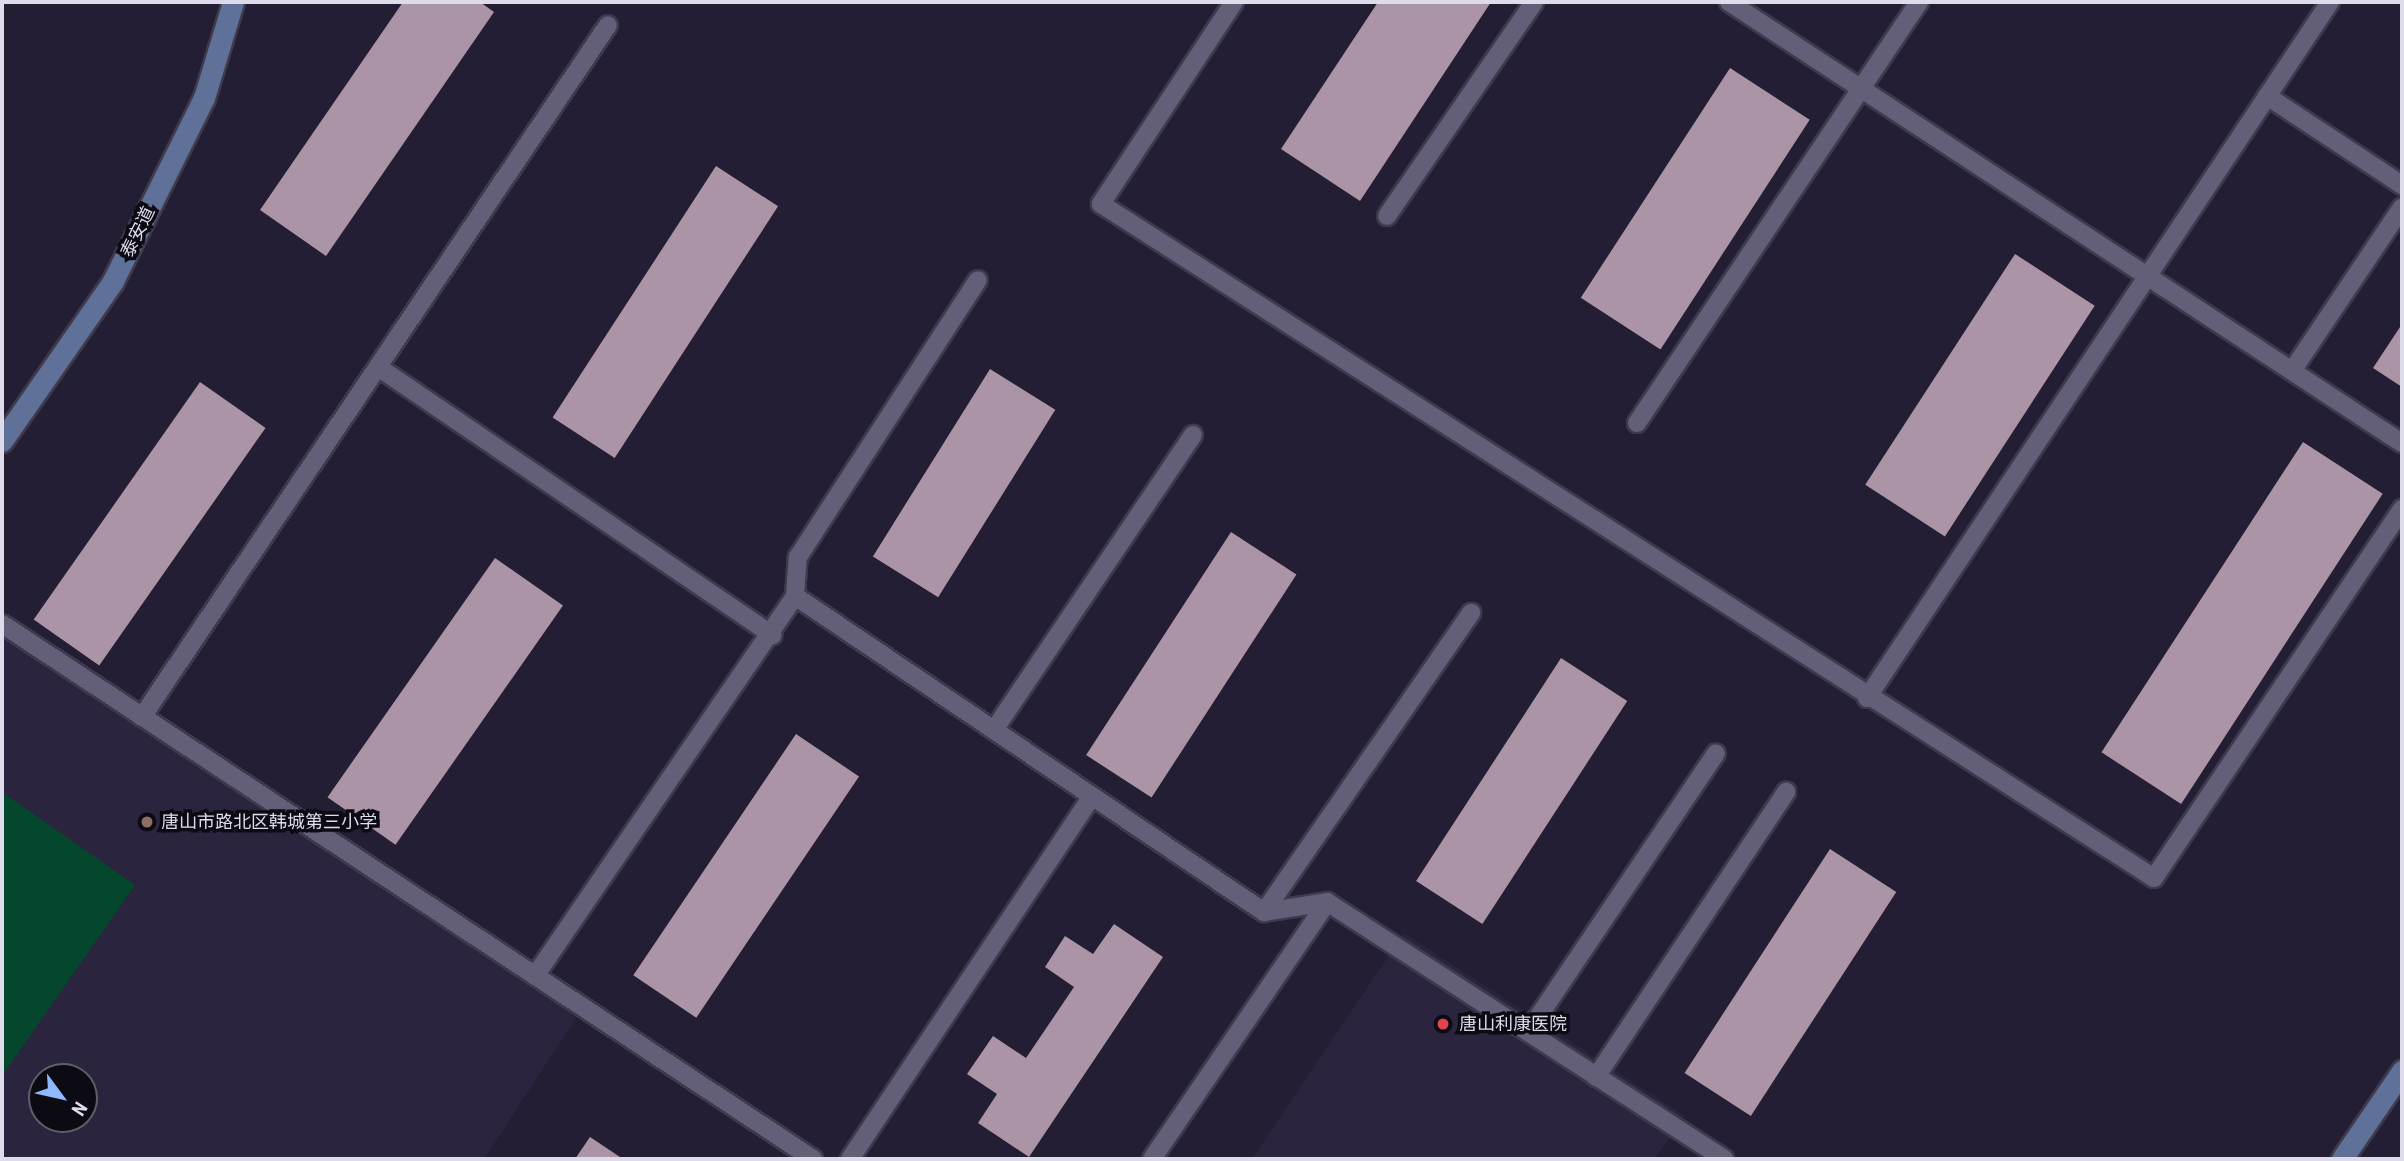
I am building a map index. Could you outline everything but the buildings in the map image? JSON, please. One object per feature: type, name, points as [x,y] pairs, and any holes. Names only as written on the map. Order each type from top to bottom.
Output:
[{"type":"street","name":"泰安道","points":[[2,441],[113,281],[204,98],[233,2]]},
{"type":"street","points":[[2342,1159],[2402,1071]]},
{"type":"lane","points":[[1234,2],[1101,204],[1867,698],[2154,878],[2402,509]]},
{"type":"lane","points":[[1387,216],[1534,2]]},
{"type":"lane","points":[[1732,2],[2402,443]]},
{"type":"lane","points":[[1637,423],[1919,2]]},
{"type":"lane","points":[[1867,698],[2330,2]]},
{"type":"lane","points":[[142,717],[608,25]]},
{"type":"lane","points":[[2267,96],[2402,185]]},
{"type":"lane","points":[[2292,371],[2402,207]]},
{"type":"lane","points":[[535,976],[772,635],[795,596],[798,557],[978,280]]},
{"type":"lane","points":[[378,367],[772,635]]},
{"type":"lane","points":[[995,730],[1193,435]]},
{"type":"lane","points":[[795,596],[1264,912],[1327,902],[1724,1159]]},
{"type":"lane","points":[[1264,912],[1471,613]]},
{"type":"lane","points":[[2,624],[813,1159]]},
{"type":"lane","points":[[1528,1032],[1716,753]]},
{"type":"lane","points":[[1596,1077],[1786,792]]},
{"type":"lane","points":[[850,1159],[1093,796]]},
{"type":"lane","points":[[1152,1159],[1327,902]]},
{"type":"shaded area","name":"唐山市路北区韩城第三小学","points":[[2,634],[582,1009],[484,1159],[2,1159]]},
{"type":"shaded area","name":"唐山利康医院","points":[[1404,933],[1685,1116],[1654,1159],[1252,1159]]},
{"type":"green space","points":[[2,792],[135,885],[2,1076]]},
{"type":"place","name":"唐山市路北区韩城第三小学","points":[[147,822]]},
{"type":"place","name":"唐山利康医院","points":[[1443,1024]]}]
